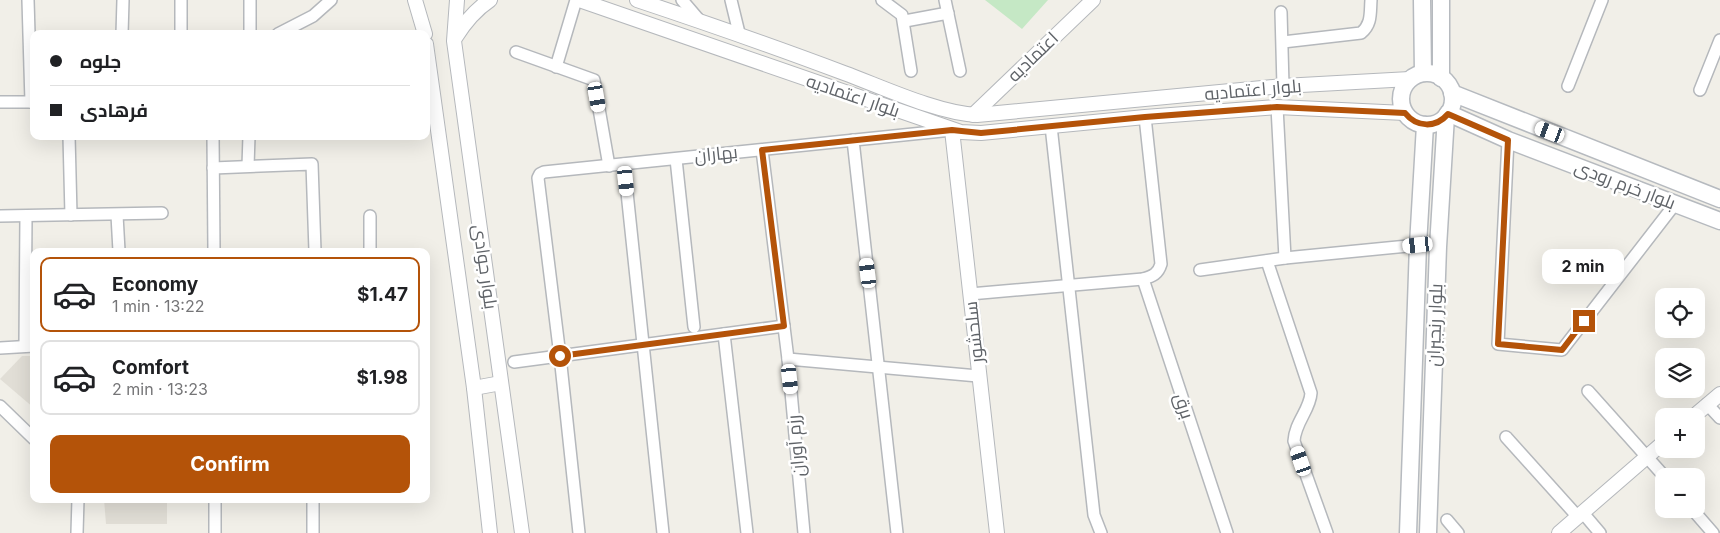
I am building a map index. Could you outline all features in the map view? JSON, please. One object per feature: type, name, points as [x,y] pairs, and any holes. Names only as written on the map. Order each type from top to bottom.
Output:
[{"type":"main road","points":[[1417,76],[1422,0]]},
{"type":"main road","points":[[1441,0],[1442,78]]},
{"type":"main road","points":[[1432,74],[1442,78],[1452,93],[1452,104],[1447,115],[1436,123],[1424,125],[1414,121],[1405,113],[1402,106],[1401,94],[1405,86],[1417,76],[1432,74]]},
{"type":"main road","name":"بلوار خرم رودی","points":[[1452,93],[1720,199]]},
{"type":"main road","name":"بلوار خرم رودی","points":[[1447,115],[1720,221]]},
{"type":"main road","name":"بلوار رنجبران","points":[[1428,533],[1438,247],[1447,115]]},
{"type":"main road","name":"بلوار رنجبران","points":[[1408,533],[1424,125]]},
{"type":"street","points":[[28,0],[30,51]]},
{"type":"street","points":[[122,30],[123,0]]},
{"type":"street","points":[[181,0],[181,30]]},
{"type":"street","points":[[250,0],[250,30]]},
{"type":"street","points":[[286,30],[313,16],[331,0]]},
{"type":"street","points":[[415,0],[424,30]]},
{"type":"street","points":[[425,30],[426,0]]},
{"type":"street","name":"بلوار جوادی","points":[[457,0],[454,41],[522,533]]},
{"type":"street","points":[[454,41],[464,23],[478,8],[490,0]]},
{"type":"street","points":[[556,67],[578,0]]},
{"type":"street","name":"بلوار اعتمادیه","points":[[578,0],[952,130],[981,133],[1145,117],[1277,107],[1405,113]]},
{"type":"street","name":"بلوار اعتمادیه","points":[[636,0],[739,33],[915,99],[954,112],[974,114],[1417,76]]},
{"type":"street","points":[[682,0],[700,21]]},
{"type":"street","points":[[732,0],[739,33]]},
{"type":"street","points":[[882,0],[902,15],[905,21],[911,71]]},
{"type":"street","points":[[945,0],[960,71]]},
{"type":"street","name":"اعتمادیه","points":[[974,114],[1093,0]]},
{"type":"street","points":[[1283,42],[1361,33],[1370,22],[1371,0]]},
{"type":"street","points":[[1568,86],[1602,0]]},
{"type":"street","points":[[1281,12],[1283,86]]},
{"type":"street","points":[[905,21],[948,13]]},
{"type":"street","points":[[1700,90],[1720,40]]},
{"type":"street","points":[[516,52],[594,80],[609,166]]},
{"type":"street","name":"بلوار جوادی","points":[[430,73],[474,388],[490,533]]},
{"type":"street","points":[[0,102],[30,102]]},
{"type":"street","points":[[1277,107],[1286,258]]},
{"type":"street","points":[[970,294],[1143,279],[1155,275],[1161,264],[1145,117]]},
{"type":"street","points":[[1051,126],[1094,515],[1101,533]]},
{"type":"street","name":"بهاران","points":[[560,356],[541,206],[538,178],[540,174],[544,172],[952,130]]},
{"type":"street","name":"سلحشور","points":[[952,130],[997,533]]},
{"type":"street","points":[[69,140],[71,215]]},
{"type":"street","points":[[213,140],[214,248]]},
{"type":"street","points":[[248,166],[249,140]]},
{"type":"street","points":[[853,140],[897,533]]},
{"type":"street","points":[[1508,140],[1498,344],[1562,350],[1675,204]]},
{"type":"street","name":"رزم آوران","points":[[762,150],[788,359],[804,533]]},
{"type":"street","points":[[676,158],[694,326]]},
{"type":"street","points":[[213,168],[312,164],[315,248]]},
{"type":"street","points":[[624,164],[663,533]]},
{"type":"street","points":[[0,216],[162,213]]},
{"type":"street","points":[[118,215],[118,248]]},
{"type":"street","points":[[0,348],[29,346],[26,216]]},
{"type":"street","points":[[370,216],[370,248]]},
{"type":"street","points":[[1200,270],[1286,258],[1418,245]]},
{"type":"street","points":[[1268,261],[1310,393],[1309,402],[1296,428],[1294,441],[1327,533]]},
{"type":"street","name":"برق","points":[[1143,279],[1227,533]]},
{"type":"street","points":[[514,362],[784,326]]},
{"type":"street","points":[[724,334],[747,533]]},
{"type":"street","points":[[560,356],[579,533]]},
{"type":"street","points":[[788,359],[978,376]]},
{"type":"street","points":[[474,388],[501,383]]},
{"type":"street","points":[[1588,390],[1657,468]]},
{"type":"street","points":[[1703,408],[1720,394]]},
{"type":"street","points":[[1708,404],[1720,418]]},
{"type":"street","points":[[0,406],[30,434]]},
{"type":"street","points":[[1506,437],[1600,533]]},
{"type":"street","points":[[1559,533],[1655,449]]},
{"type":"street","points":[[77,533],[78,503]]},
{"type":"street","points":[[215,503],[216,533]]},
{"type":"street","points":[[312,533],[313,503]]},
{"type":"street","points":[[1700,518],[1713,533]]},
{"type":"street","points":[[1447,520],[1458,533]]},
{"type":"shaded area","points":[[22,356],[30,356],[30,405],[0,379]]},
{"type":"shaded area","points":[[104,503],[167,503],[167,524],[106,524]]},
{"type":"green space","points":[[985,0],[1048,0],[1022,29]]},
{"type":"route","points":[[560,356],[784,326],[762,150],[952,130],[981,133],[1145,117],[1277,107],[1405,113],[1410,119],[1424,125],[1440,121],[1448,114],[1508,140],[1498,344],[1562,350],[1584,321]]}]
